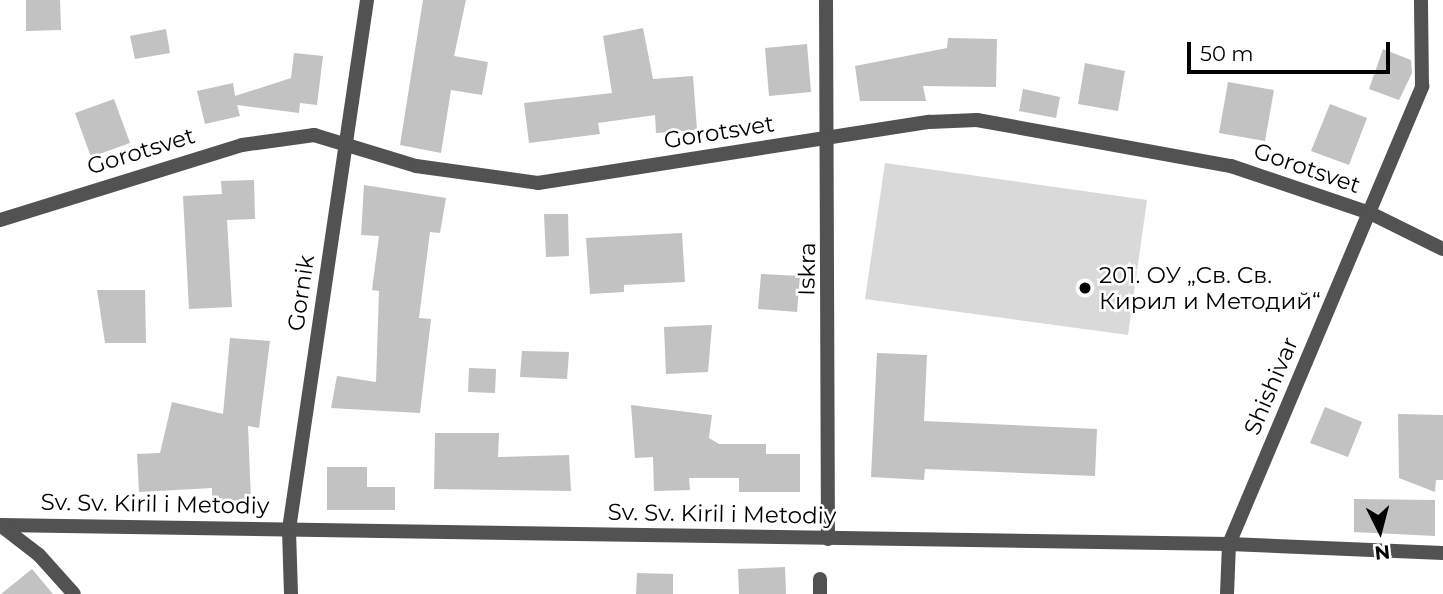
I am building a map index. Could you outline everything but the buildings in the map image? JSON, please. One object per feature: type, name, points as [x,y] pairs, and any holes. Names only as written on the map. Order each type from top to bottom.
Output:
[{"type":"street","name":"Gornik","points":[[291,594],[289,529],[367,0]]},
{"type":"street","name":"Iskra","points":[[826,0],[831,138],[828,539]]},
{"type":"street","name":"Shishivar","points":[[1227,594],[1229,544],[1370,213],[1425,73],[1421,0]]},
{"type":"street","name":"Gorotsvet","points":[[0,220],[242,145],[314,135],[346,142],[416,166],[538,183],[831,138],[977,120],[1080,134],[1231,166],[1370,213],[1443,249]]},
{"type":"street","name":"Sv. Sv. Kiril i Metodiy","points":[[0,525],[1229,544],[1443,553]]},
{"type":"street","points":[[0,525],[40,555],[74,594]]},
{"type":"shaded area","points":[[885,163],[1147,200],[1128,335],[865,299]]},
{"type":"place","name":"201. ОУ „Св. Св. Кирил и Методий“","points":[[1085,288]]}]
